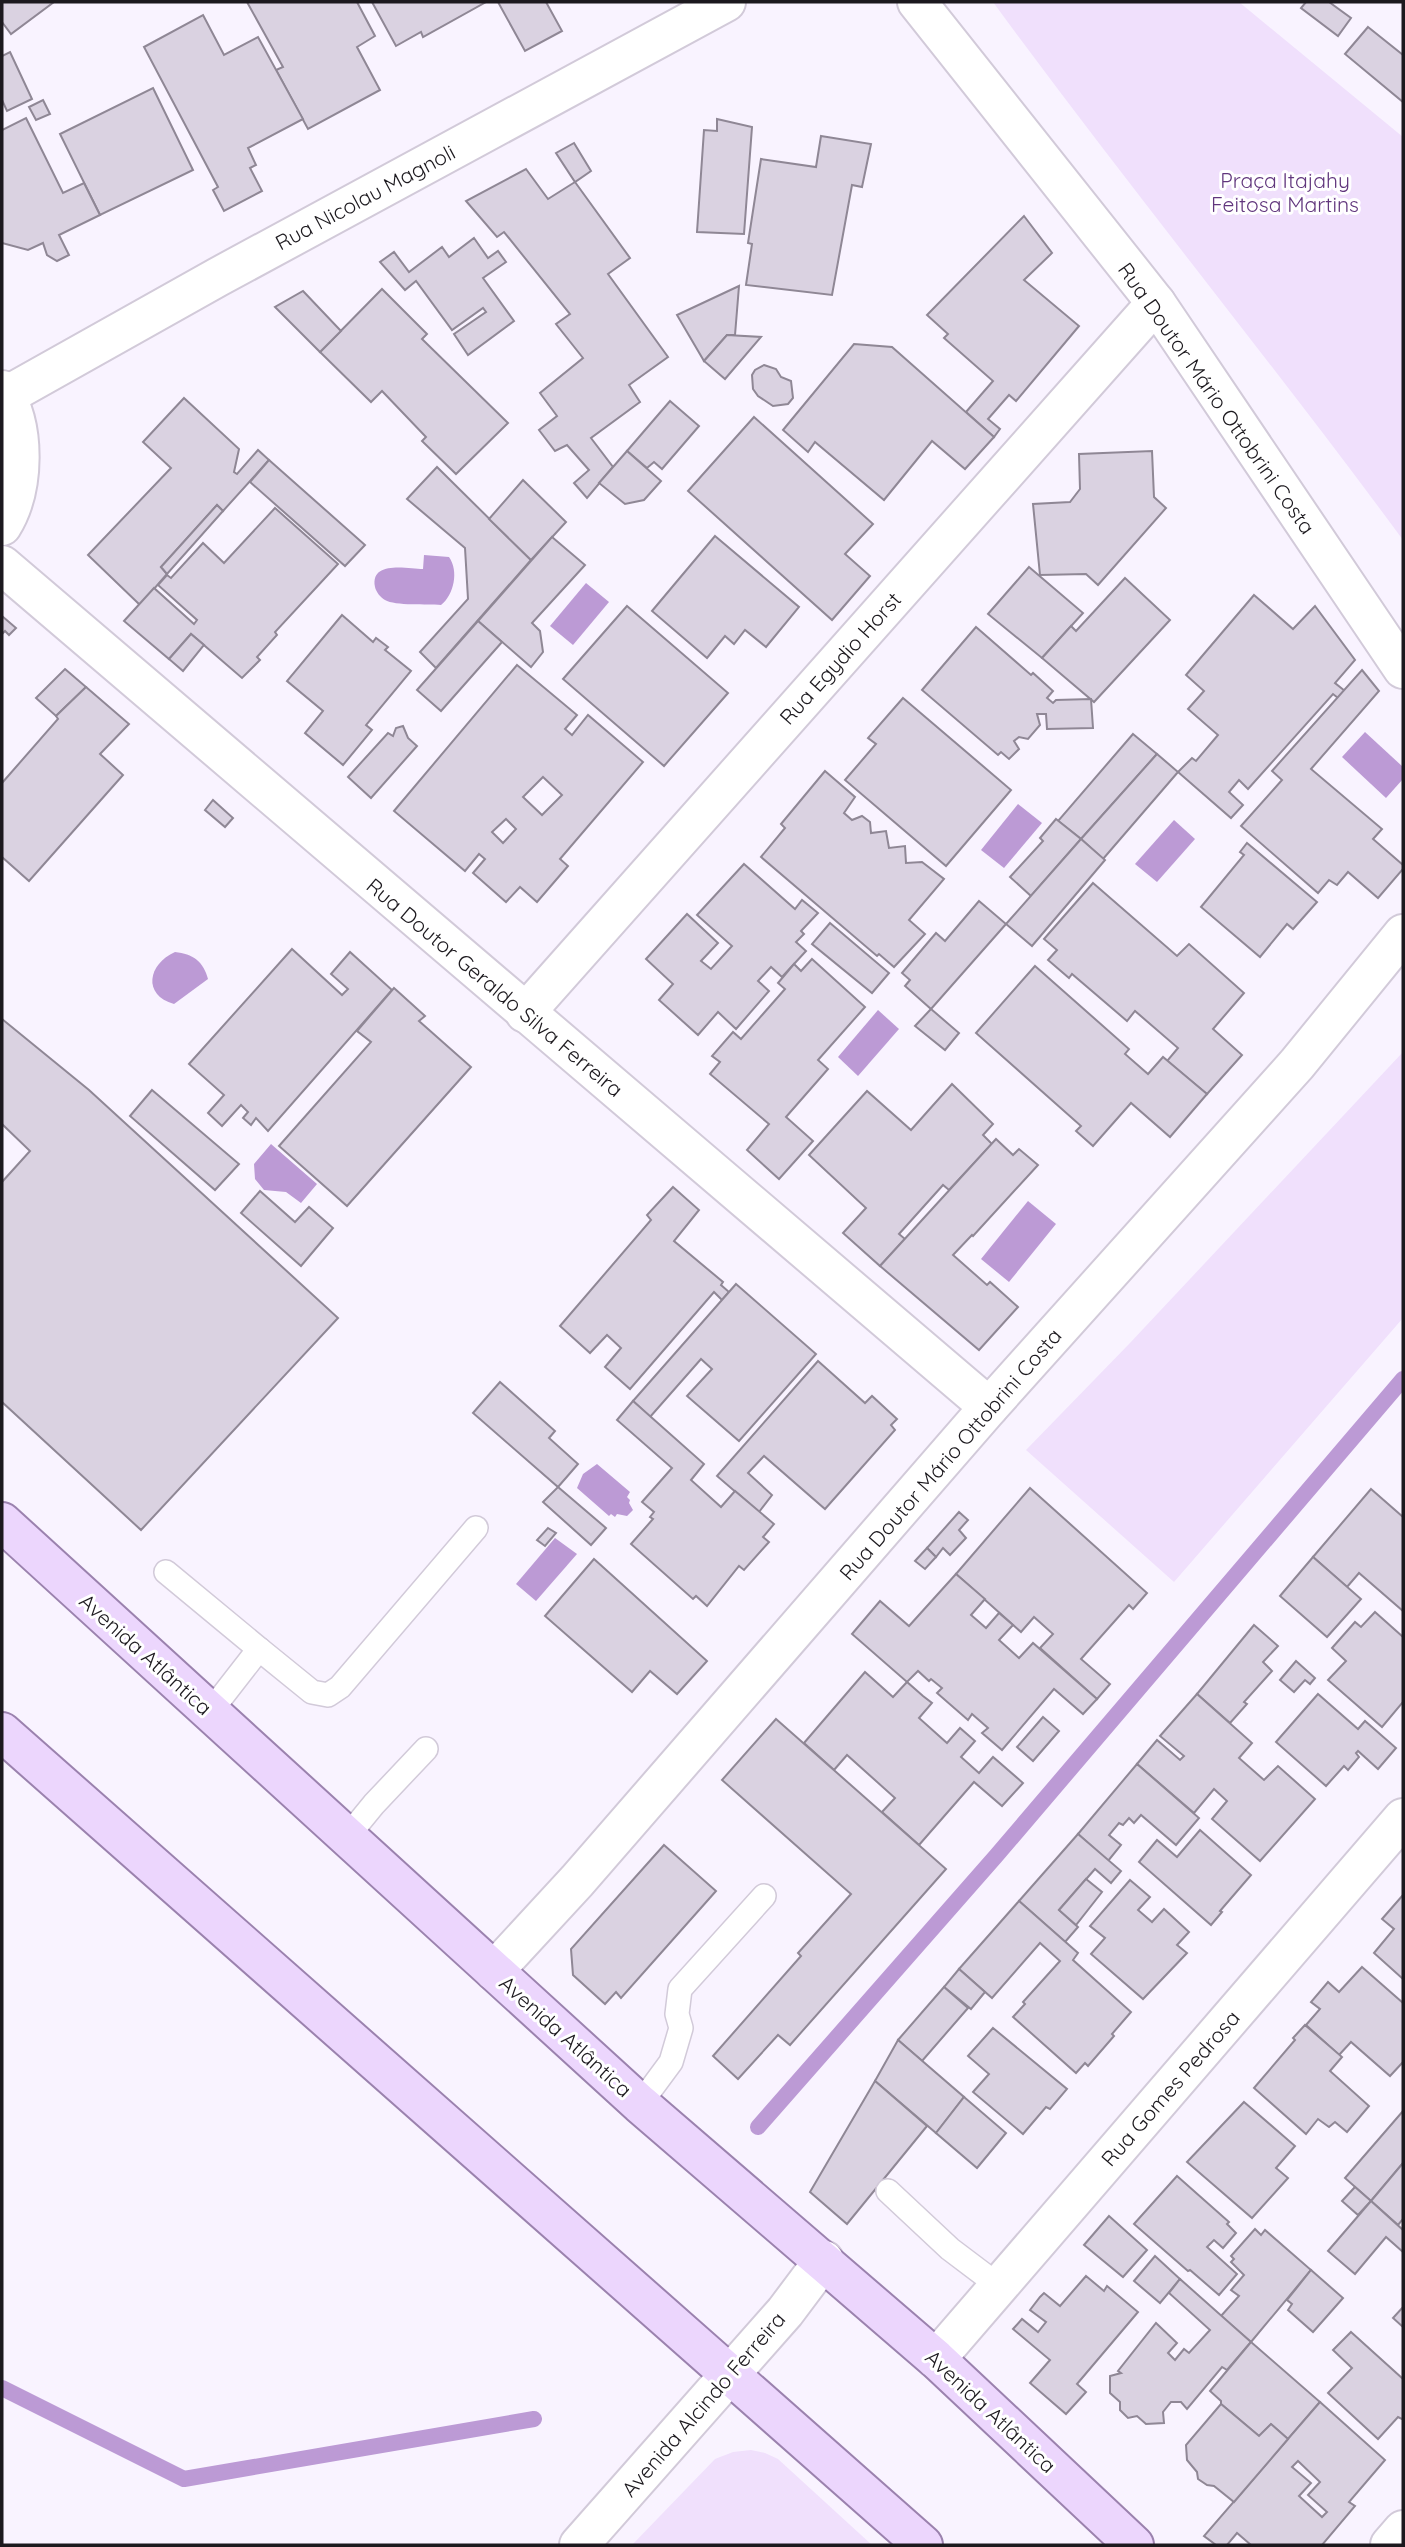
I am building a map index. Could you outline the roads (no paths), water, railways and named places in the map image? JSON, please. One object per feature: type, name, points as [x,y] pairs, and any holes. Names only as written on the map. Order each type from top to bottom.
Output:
[{"type":"main road","name":"Avenida Atlântica","points":[[2,1522],[640,2104],[936,2359],[1134,2545]]},
{"type":"main road","points":[[2,1732],[923,2545]]},
{"type":"street","name":"Rua Nicolau Magnoli","points":[[4,393],[726,2]]},
{"type":"street","name":"Rua Doutor Mário Ottobrini Costa","points":[[916,2],[1156,303],[1403,669]]},
{"type":"street","name":"Rua Egydio Horst","points":[[525,1013],[1156,303]]},
{"type":"street","points":[[2,526],[8,516],[20,476],[19,435],[4,393]]},
{"type":"street","name":"Rua Doutor Geraldo Silva Ferreira","points":[[2,565],[989,1407]]},
{"type":"street","name":"Rua Doutor Mário Ottobrini Costa","points":[[494,1971],[577,1881],[989,1407],[1297,1064],[1403,934]]},
{"type":"street","name":"Rua Gomes Pedrosa","points":[[936,2359],[1403,1818]]},
{"type":"street","name":"Avenida Alcindo Ferreira","points":[[579,2545],[785,2312],[824,2260]]},
{"type":"street","points":[[1390,2545],[1403,2530]]},
{"type":"lane","points":[[166,1572],[312,1692],[328,1695],[340,1687],[476,1528]]},
{"type":"lane","points":[[210,1712],[259,1649]]},
{"type":"lane","points":[[347,1837],[426,1749]]},
{"type":"lane","points":[[640,2104],[671,2062],[681,2028],[677,2014],[680,1989],[764,1896]]},
{"type":"lane","points":[[888,2191],[950,2249],[999,2286]]},
{"type":"waterway","points":[[758,2127],[996,1856],[1403,1379]]},
{"type":"waterway","points":[[2,2388],[184,2479],[534,2419]]},
{"type":"park label","name":"Praça Itajahy Feitosa Martins","points":[[1285,192]]}]
